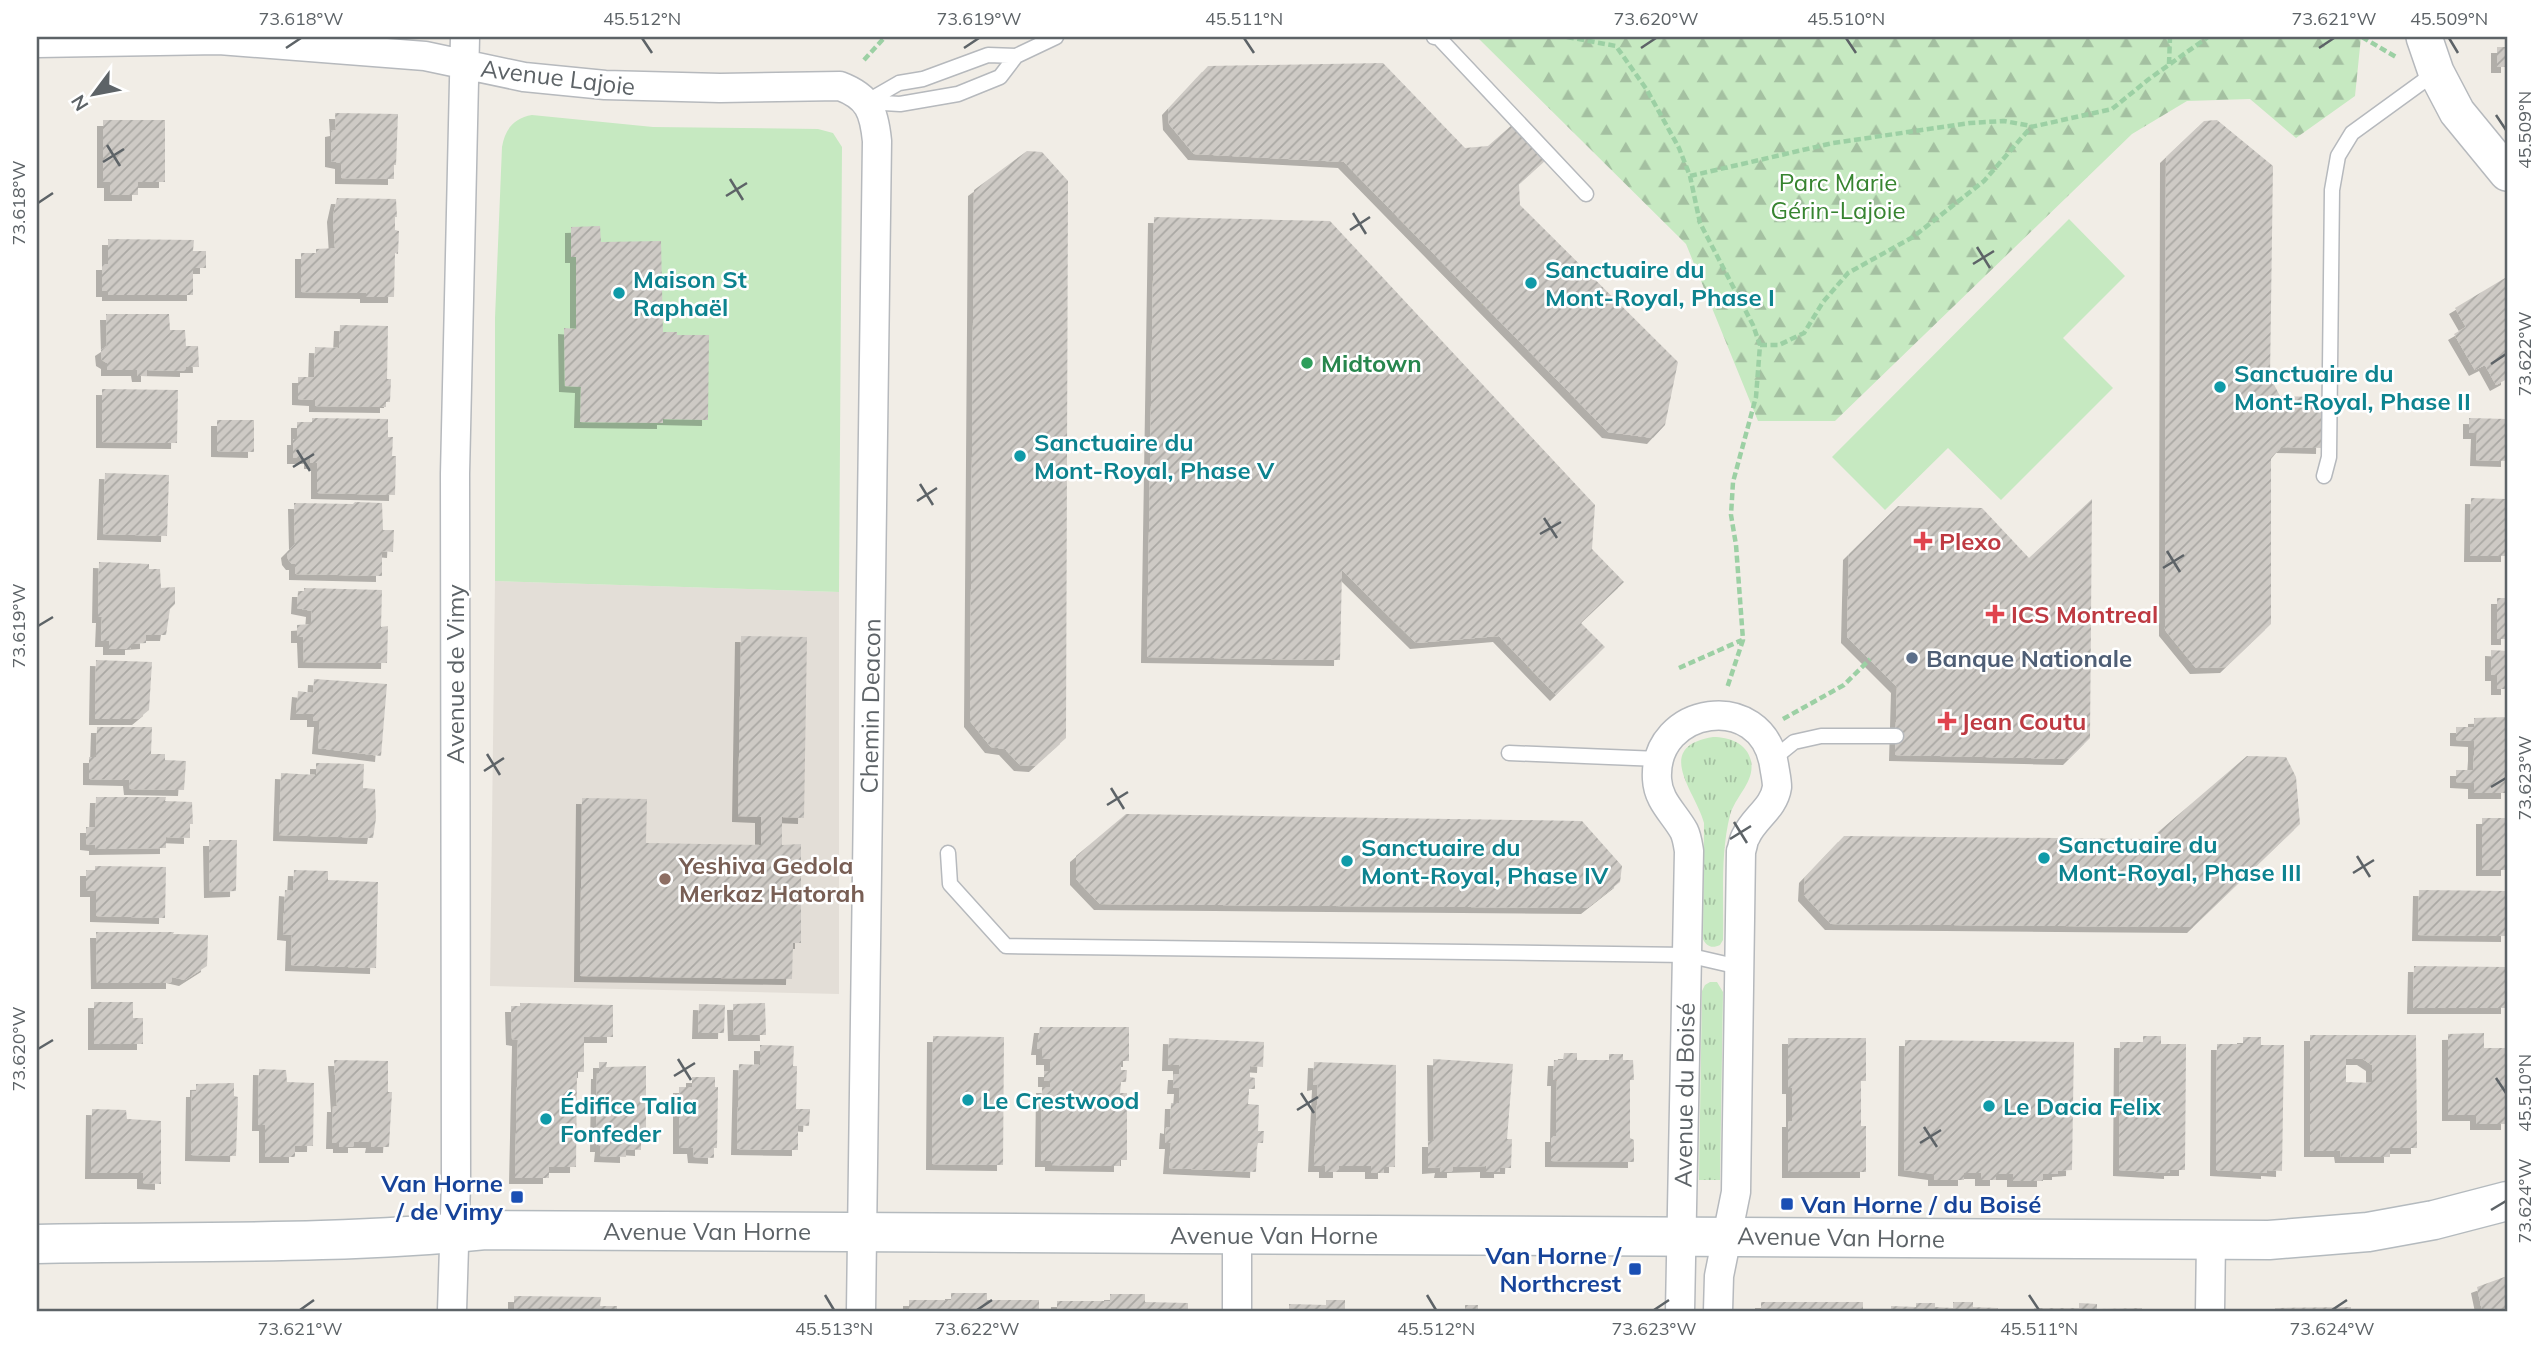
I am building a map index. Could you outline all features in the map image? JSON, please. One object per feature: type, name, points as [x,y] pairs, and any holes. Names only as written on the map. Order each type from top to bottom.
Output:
[{"type":"main road","name":"Avenue Van Horne","points":[[37,1244],[243,1242],[485,1230],[2269,1240],[2368,1232],[2434,1220],[2507,1201]]},
{"type":"street","name":"Avenue de Vimy","points":[[452,1311],[456,1191],[455,474],[465,37]]},
{"type":"street","name":"Avenue Lajoie","points":[[37,43],[219,40],[425,56],[524,77],[619,85],[720,89],[840,86],[855,92],[866,102]]},
{"type":"street","points":[[2411,48],[2436,72],[2457,112],[2507,173]]},
{"type":"street","name":"Chemin Deacon","points":[[861,1311],[877,141],[874,118],[866,102]]},
{"type":"street","points":[[1659,759],[1666,744],[1685,724],[1703,717],[1737,717],[1758,732],[1772,751],[1777,786],[1771,804],[1746,835],[1741,851],[1736,1192],[1719,1276],[1718,1311]]},
{"type":"street","name":"Avenue du Boisé","points":[[1659,759],[1657,779],[1662,800],[1685,833],[1689,851],[1680,1311]]},
{"type":"street","points":[[1237,1236],[1237,1311]]},
{"type":"street","points":[[2210,1311],[2211,1240]]},
{"type":"lane","points":[[866,102],[899,83],[923,79],[988,55],[1016,56],[1056,37]]},
{"type":"lane","points":[[1434,37],[1449,48],[1586,194]]},
{"type":"lane","points":[[866,102],[900,104],[958,94],[1000,78],[1016,56]]},
{"type":"lane","points":[[2325,476],[2329,457],[2332,190],[2338,156],[2352,133],[2436,72]]},
{"type":"lane","points":[[1773,759],[1794,741],[1821,736],[1896,737]]},
{"type":"lane","points":[[1509,753],[1659,759]]},
{"type":"lane","points":[[948,853],[950,884],[1006,946],[1687,955],[1739,967]]},
{"type":"path","points":[[864,60],[885,37]]},
{"type":"path","points":[[1567,37],[1616,46]]},
{"type":"path","points":[[1616,37],[1616,46],[1647,90],[1679,148],[1690,176],[1700,223],[1747,313],[1760,345],[1756,397],[1733,482],[1731,515],[1736,545],[1743,640],[1726,689]]},
{"type":"path","points":[[2169,64],[2170,37]]},
{"type":"path","points":[[1690,176],[1833,143],[1970,123],[2004,121],[2031,127],[2112,108],[2208,37]]},
{"type":"path","points":[[2362,37],[2411,48]]},
{"type":"path","points":[[1760,345],[1779,345],[1804,333],[1823,302],[1848,273],[1913,237],[1984,181],[2031,127]]},
{"type":"path","points":[[1679,668],[1743,640]]},
{"type":"path","points":[[1783,720],[1844,685],[1870,660]]},
{"type":"shaded area","name":"Yeshiva Gedola Merkaz Hatorah","points":[[495,581],[839,592],[839,994],[490,986]]},
{"type":"green space","name":"Parc Marie Gérin-Lajoie","points":[[1477,37],[2361,37],[2355,96],[2296,138],[2250,99],[2187,101],[2132,134],[1835,421],[1758,421],[1686,244]]},
{"type":"green space","points":[[532,115],[653,127],[818,129],[833,133],[842,147],[839,592],[495,581],[495,318],[502,147],[511,125]]},
{"type":"green space","points":[[2069,219],[2125,276],[2063,338],[2113,388],[2001,500],[1948,448],[1885,510],[1832,457]]},
{"type":"green space","points":[[1713,737],[1725,738],[1741,745],[1749,755],[1751,769],[1748,782],[1730,815],[1724,861],[1723,940],[1720,945],[1712,947],[1703,939],[1704,823],[1687,785],[1681,760],[1685,750],[1695,742]]},
{"type":"green space","points":[[1710,982],[1717,982],[1723,992],[1720,1180],[1699,1180],[1702,991]]},
{"type":"building","points":[[2497,47],[2507,47],[2507,67],[2497,67]]},
{"type":"building","name":"Sanctuaire du Mont-Royal, Phase I","points":[[1383,63],[1465,148],[1488,146],[1521,117],[1553,153],[1519,184],[1520,205],[1678,362],[1665,425],[1653,438],[1608,432],[1344,162],[1194,154],[1169,124],[1168,109],[1208,66]]},
{"type":"building","points":[[335,113],[398,114],[394,179],[341,178],[341,163],[331,161],[331,131],[336,130]]},
{"type":"building","points":[[103,120],[165,120],[165,182],[138,182],[138,195],[110,195],[110,182],[103,182]]},
{"type":"building","name":"Sanctuaire du Mont-Royal, Phase II","points":[[2217,120],[2273,166],[2270,377],[2280,396],[2323,397],[2322,448],[2281,447],[2271,459],[2271,624],[2226,667],[2196,668],[2165,630],[2166,157],[2204,121]]},
{"type":"building","name":"Sanctuaire du Mont-Royal, Phase V","points":[[1027,151],[1042,152],[1068,181],[1066,738],[1035,766],[1020,765],[1005,749],[991,747],[970,721],[974,190]]},
{"type":"building","points":[[337,198],[396,199],[395,230],[399,231],[398,254],[395,253],[394,297],[366,297],[366,293],[301,292],[301,253],[316,253],[316,249],[335,248],[333,216]]},
{"type":"building","name":"Midtown","points":[[1154,217],[1330,221],[1595,505],[1592,549],[1624,582],[1581,623],[1605,647],[1556,695],[1499,636],[1416,643],[1342,570],[1340,660],[1147,657]]},
{"type":"building","name":"Maison St Raphaël","points":[[600,226],[601,242],[661,241],[663,332],[709,335],[708,420],[663,419],[663,423],[580,422],[581,387],[565,386],[564,328],[576,329],[576,257],[571,257],[571,227]]},
{"type":"building","points":[[108,239],[194,240],[193,251],[206,251],[206,268],[193,268],[193,295],[108,295],[108,291],[102,291],[102,264],[108,264]]},
{"type":"building","points":[[2505,278],[2507,379],[2496,385],[2485,365],[2475,370],[2454,334],[2466,327],[2455,308]]},
{"type":"building","points":[[106,314],[169,314],[170,330],[185,330],[186,346],[198,346],[199,367],[186,367],[186,371],[147,370],[147,376],[138,376],[137,370],[107,370],[101,350],[107,346]]},
{"type":"building","points":[[340,325],[388,326],[387,379],[391,379],[390,402],[386,402],[386,407],[315,406],[315,400],[298,399],[298,377],[314,377],[315,347],[339,348]]},
{"type":"building","points":[[102,389],[178,390],[177,443],[102,442]]},
{"type":"building","points":[[312,418],[388,419],[388,437],[393,437],[392,456],[396,456],[395,495],[317,493],[317,463],[310,463],[310,458],[293,458],[297,422],[312,422]]},
{"type":"building","points":[[2469,418],[2507,419],[2507,461],[2476,460],[2477,433],[2469,433]]},
{"type":"building","points":[[217,420],[254,420],[254,452],[217,451]]},
{"type":"building","points":[[105,473],[169,475],[167,536],[103,534]]},
{"type":"building","points":[[2471,498],[2507,499],[2507,556],[2470,556]]},
{"type":"building","points":[[2092,499],[2090,738],[2069,759],[1895,755],[1897,687],[1847,637],[1849,554],[1898,506],[1982,508],[2029,558]]},
{"type":"building","points":[[294,503],[382,503],[383,530],[394,530],[393,552],[382,551],[382,576],[295,574],[295,564],[288,559],[287,552],[295,544]]},
{"type":"building","points":[[99,562],[149,564],[149,569],[160,569],[161,588],[175,587],[175,604],[170,609],[166,635],[146,635],[146,643],[131,644],[131,649],[109,649],[109,641],[101,641],[102,617],[98,617]]},
{"type":"building","points":[[304,588],[382,590],[381,627],[388,626],[387,663],[304,662],[303,637],[297,637],[297,625],[311,624],[312,611],[297,608],[298,591],[304,591]]},
{"type":"building","points":[[2497,598],[2507,598],[2507,639],[2497,639]]},
{"type":"building","points":[[741,636],[807,637],[804,818],[782,817],[782,845],[801,844],[801,943],[793,943],[792,979],[580,976],[582,798],[647,799],[646,843],[761,845],[761,817],[738,816]]},
{"type":"building","points":[[2491,650],[2507,651],[2507,689],[2497,689],[2497,675],[2491,675]]},
{"type":"building","points":[[96,660],[152,662],[149,710],[138,719],[95,719]]},
{"type":"building","points":[[314,679],[387,684],[381,756],[318,748],[320,721],[313,721],[313,714],[296,714],[298,691],[313,693]]},
{"type":"building","points":[[2507,717],[2507,793],[2474,793],[2474,783],[2456,782],[2456,770],[2473,770],[2474,741],[2456,740],[2456,727],[2474,727],[2474,718]]},
{"type":"building","points":[[97,727],[152,727],[151,754],[165,754],[165,760],[186,761],[184,790],[130,789],[129,780],[89,779],[89,757],[96,757]]},
{"type":"building","name":"Sanctuaire du Mont-Royal, Phase III","points":[[2247,756],[2286,757],[2296,777],[2300,824],[2193,927],[1831,924],[1804,895],[1805,877],[1844,836],[2150,839]]},
{"type":"building","points":[[316,763],[364,764],[363,788],[375,789],[376,818],[373,838],[279,835],[281,773],[316,775]]},
{"type":"building","points":[[96,797],[166,797],[165,801],[192,802],[193,824],[190,824],[190,838],[166,837],[166,848],[95,849],[95,845],[86,844],[86,827],[95,827]]},
{"type":"building","name":"Sanctuaire du Mont-Royal, Phase IV","points":[[1126,814],[1582,821],[1622,866],[1620,882],[1587,908],[1100,904],[1076,879],[1076,856]]},
{"type":"building","points":[[2482,818],[2507,818],[2507,870],[2482,870]]},
{"type":"building","points":[[209,840],[237,840],[236,891],[210,892]]},
{"type":"building","points":[[95,866],[166,867],[165,918],[96,916],[96,891],[86,891],[86,870],[95,870]]},
{"type":"building","points":[[294,870],[328,871],[328,880],[378,882],[376,968],[291,965],[292,935],[283,934],[285,890],[293,891]]},
{"type":"building","points":[[2419,890],[2507,891],[2507,936],[2418,935]]},
{"type":"building","points":[[96,932],[208,935],[207,966],[185,980],[172,977],[172,983],[97,983]]},
{"type":"building","points":[[2414,966],[2507,967],[2507,1008],[2413,1008]]},
{"type":"building","points":[[94,1002],[133,1002],[133,1018],[143,1018],[143,1044],[94,1044]]},
{"type":"building","name":"Édifice Talia Fonfeder","points":[[520,1003],[613,1005],[613,1037],[584,1037],[584,1072],[577,1072],[576,1167],[549,1167],[549,1178],[515,1178],[518,1040],[512,1039],[511,1006],[520,1006]]},
{"type":"building","points":[[765,1003],[766,1035],[734,1035],[733,1004]]},
{"type":"building","points":[[699,1004],[725,1005],[724,1033],[698,1033]]},
{"type":"building","points":[[1040,1027],[1129,1027],[1129,1061],[1121,1061],[1121,1070],[1127,1070],[1126,1082],[1121,1082],[1120,1093],[1127,1093],[1127,1160],[1120,1160],[1120,1166],[1051,1165],[1051,1161],[1041,1161],[1042,1087],[1050,1087],[1050,1081],[1044,1081],[1044,1071],[1050,1071],[1050,1059],[1042,1059],[1042,1049],[1037,1049]]},
{"type":"building","points":[[2484,1033],[2484,1048],[2507,1048],[2507,1124],[2476,1124],[2476,1115],[2448,1115],[2448,1034]]},
{"type":"building","points":[[2310,1035],[2416,1035],[2417,1148],[2390,1148],[2390,1157],[2341,1157],[2340,1151],[2310,1151]],"holes":[[[2346,1059],[2363,1059],[2372,1065],[2372,1083],[2346,1082]]]},
{"type":"building","name":"Le Crestwood","points":[[933,1036],[1004,1037],[1003,1165],[932,1164]]},
{"type":"building","points":[[2143,1036],[2161,1036],[2161,1044],[2186,1044],[2185,1170],[2170,1170],[2170,1173],[2119,1170],[2120,1042],[2143,1042]]},
{"type":"building","points":[[2243,1037],[2261,1037],[2261,1045],[2284,1045],[2282,1171],[2267,1170],[2267,1173],[2216,1170],[2217,1044],[2243,1044]]},
{"type":"building","points":[[1169,1038],[1264,1042],[1263,1067],[1250,1066],[1250,1077],[1255,1078],[1255,1089],[1249,1089],[1248,1104],[1259,1105],[1258,1131],[1264,1131],[1263,1143],[1257,1143],[1256,1172],[1169,1168],[1171,1143],[1165,1143],[1166,1127],[1170,1128],[1171,1103],[1179,1103],[1180,1088],[1173,1088],[1174,1074],[1179,1074],[1179,1065],[1168,1065]]},
{"type":"building","points":[[1788,1038],[1866,1038],[1866,1081],[1861,1081],[1861,1126],[1866,1126],[1866,1172],[1788,1172],[1788,1121],[1792,1121],[1792,1088],[1788,1088]]},
{"type":"building","name":"Le Dacia Felix","points":[[1905,1040],[2074,1042],[2072,1170],[2043,1174],[2043,1181],[2013,1181],[2013,1174],[1996,1174],[1996,1180],[1981,1180],[1981,1173],[1964,1173],[1964,1180],[1934,1180],[1934,1174],[1904,1170]]},
{"type":"building","points":[[760,1045],[794,1046],[793,1066],[797,1066],[796,1109],[810,1109],[809,1126],[798,1125],[798,1150],[737,1149],[739,1064],[760,1065]]},
{"type":"building","points":[[1564,1053],[1577,1053],[1577,1060],[1609,1060],[1609,1054],[1623,1054],[1623,1060],[1633,1060],[1634,1080],[1630,1080],[1630,1138],[1634,1140],[1634,1162],[1551,1161],[1551,1136],[1556,1136],[1557,1080],[1553,1080],[1554,1060],[1563,1060]]},
{"type":"building","points":[[1433,1059],[1513,1064],[1507,1139],[1512,1139],[1511,1168],[1500,1168],[1500,1172],[1486,1172],[1486,1166],[1453,1167],[1453,1172],[1440,1172],[1441,1167],[1428,1168],[1428,1141],[1434,1141]]},
{"type":"building","points":[[334,1060],[388,1061],[388,1092],[392,1092],[389,1147],[371,1147],[372,1142],[354,1142],[354,1147],[339,1147],[339,1143],[332,1143],[333,1106],[337,1106]]},
{"type":"building","points":[[599,1062],[607,1062],[606,1067],[646,1066],[646,1136],[641,1136],[641,1150],[626,1149],[626,1157],[600,1156],[601,1146],[596,1146]]},
{"type":"building","points":[[1314,1062],[1396,1065],[1395,1167],[1384,1167],[1384,1173],[1371,1173],[1371,1166],[1339,1166],[1339,1172],[1325,1172],[1325,1166],[1314,1166],[1318,1084],[1313,1085]]},
{"type":"building","points":[[259,1069],[286,1070],[287,1082],[314,1083],[313,1146],[295,1146],[295,1157],[265,1157],[265,1125],[258,1125]]},
{"type":"building","points":[[692,1077],[715,1077],[715,1087],[718,1087],[717,1148],[714,1148],[714,1158],[694,1157],[693,1148],[679,1148],[679,1087],[692,1087]]},
{"type":"building","points":[[234,1083],[234,1096],[238,1097],[236,1156],[191,1155],[192,1091],[196,1091],[196,1084]]},
{"type":"building","points":[[92,1109],[126,1110],[127,1119],[161,1121],[161,1184],[143,1183],[143,1173],[91,1173]]},
{"type":"building","points":[[2507,1276],[2507,1311],[2482,1311],[2477,1287]]},
{"type":"building","points":[[951,1293],[987,1293],[987,1300],[1039,1300],[1039,1311],[909,1311],[909,1300],[951,1300]]},
{"type":"building","points":[[1110,1294],[1145,1294],[1145,1302],[1188,1303],[1188,1311],[1057,1311],[1057,1301],[1110,1301]]},
{"type":"building","points":[[514,1296],[601,1297],[600,1306],[617,1306],[617,1311],[514,1311]]},
{"type":"building","points":[[1326,1300],[1345,1300],[1345,1311],[1289,1311],[1289,1304],[1326,1305]]},
{"type":"building","points":[[1761,1302],[1863,1302],[1863,1311],[1761,1311]]},
{"type":"building","points":[[1953,1302],[1973,1302],[1973,1307],[1998,1308],[1998,1311],[1891,1311],[1891,1306],[1916,1307],[1916,1303],[1935,1303],[1935,1307],[1953,1308]]},
{"type":"building","points":[[2079,1303],[2097,1304],[2097,1309],[2142,1308],[2142,1311],[2034,1311],[2034,1308],[2079,1308]]},
{"type":"building","points":[[1465,1305],[1478,1305],[1478,1311],[1465,1311]]},
{"type":"building","points":[[2351,1307],[2351,1311],[2275,1311],[2275,1308]]},
{"type":"place","name":"Sanctuaire du Mont-Royal, Phase I","points":[[1531,283]]},
{"type":"place","name":"Maison St Raphaël","points":[[619,293]]},
{"type":"place","name":"Midtown","points":[[1307,363]]},
{"type":"place","name":"Sanctuaire du Mont-Royal, Phase II","points":[[2220,387]]},
{"type":"place","name":"Sanctuaire du Mont-Royal, Phase V","points":[[1020,456]]},
{"type":"place","name":"Plexo","points":[[1923,541]]},
{"type":"place","name":"ICS Montreal","points":[[1995,614]]},
{"type":"place","name":"Banque Nationale","points":[[1912,658]]},
{"type":"place","name":"Jean Coutu","points":[[1947,721]]},
{"type":"place","name":"Sanctuaire du Mont-Royal, Phase III","points":[[2044,858]]},
{"type":"place","name":"Sanctuaire du Mont-Royal, Phase IV","points":[[1347,861]]},
{"type":"place","name":"Yeshiva Gedola Merkaz Hatorah","points":[[665,879]]},
{"type":"place","name":"Le Crestwood","points":[[968,1100]]},
{"type":"place","name":"Le Dacia Felix","points":[[1989,1106]]},
{"type":"place","name":"Édifice Talia Fonfeder","points":[[546,1119]]},
{"type":"place","name":"Van Horne / de Vimy","points":[[517,1197]]},
{"type":"place","name":"Van Horne / du Boisé","points":[[1787,1204]]},
{"type":"place","name":"Van Horne / Northcrest","points":[[1635,1269]]}]
